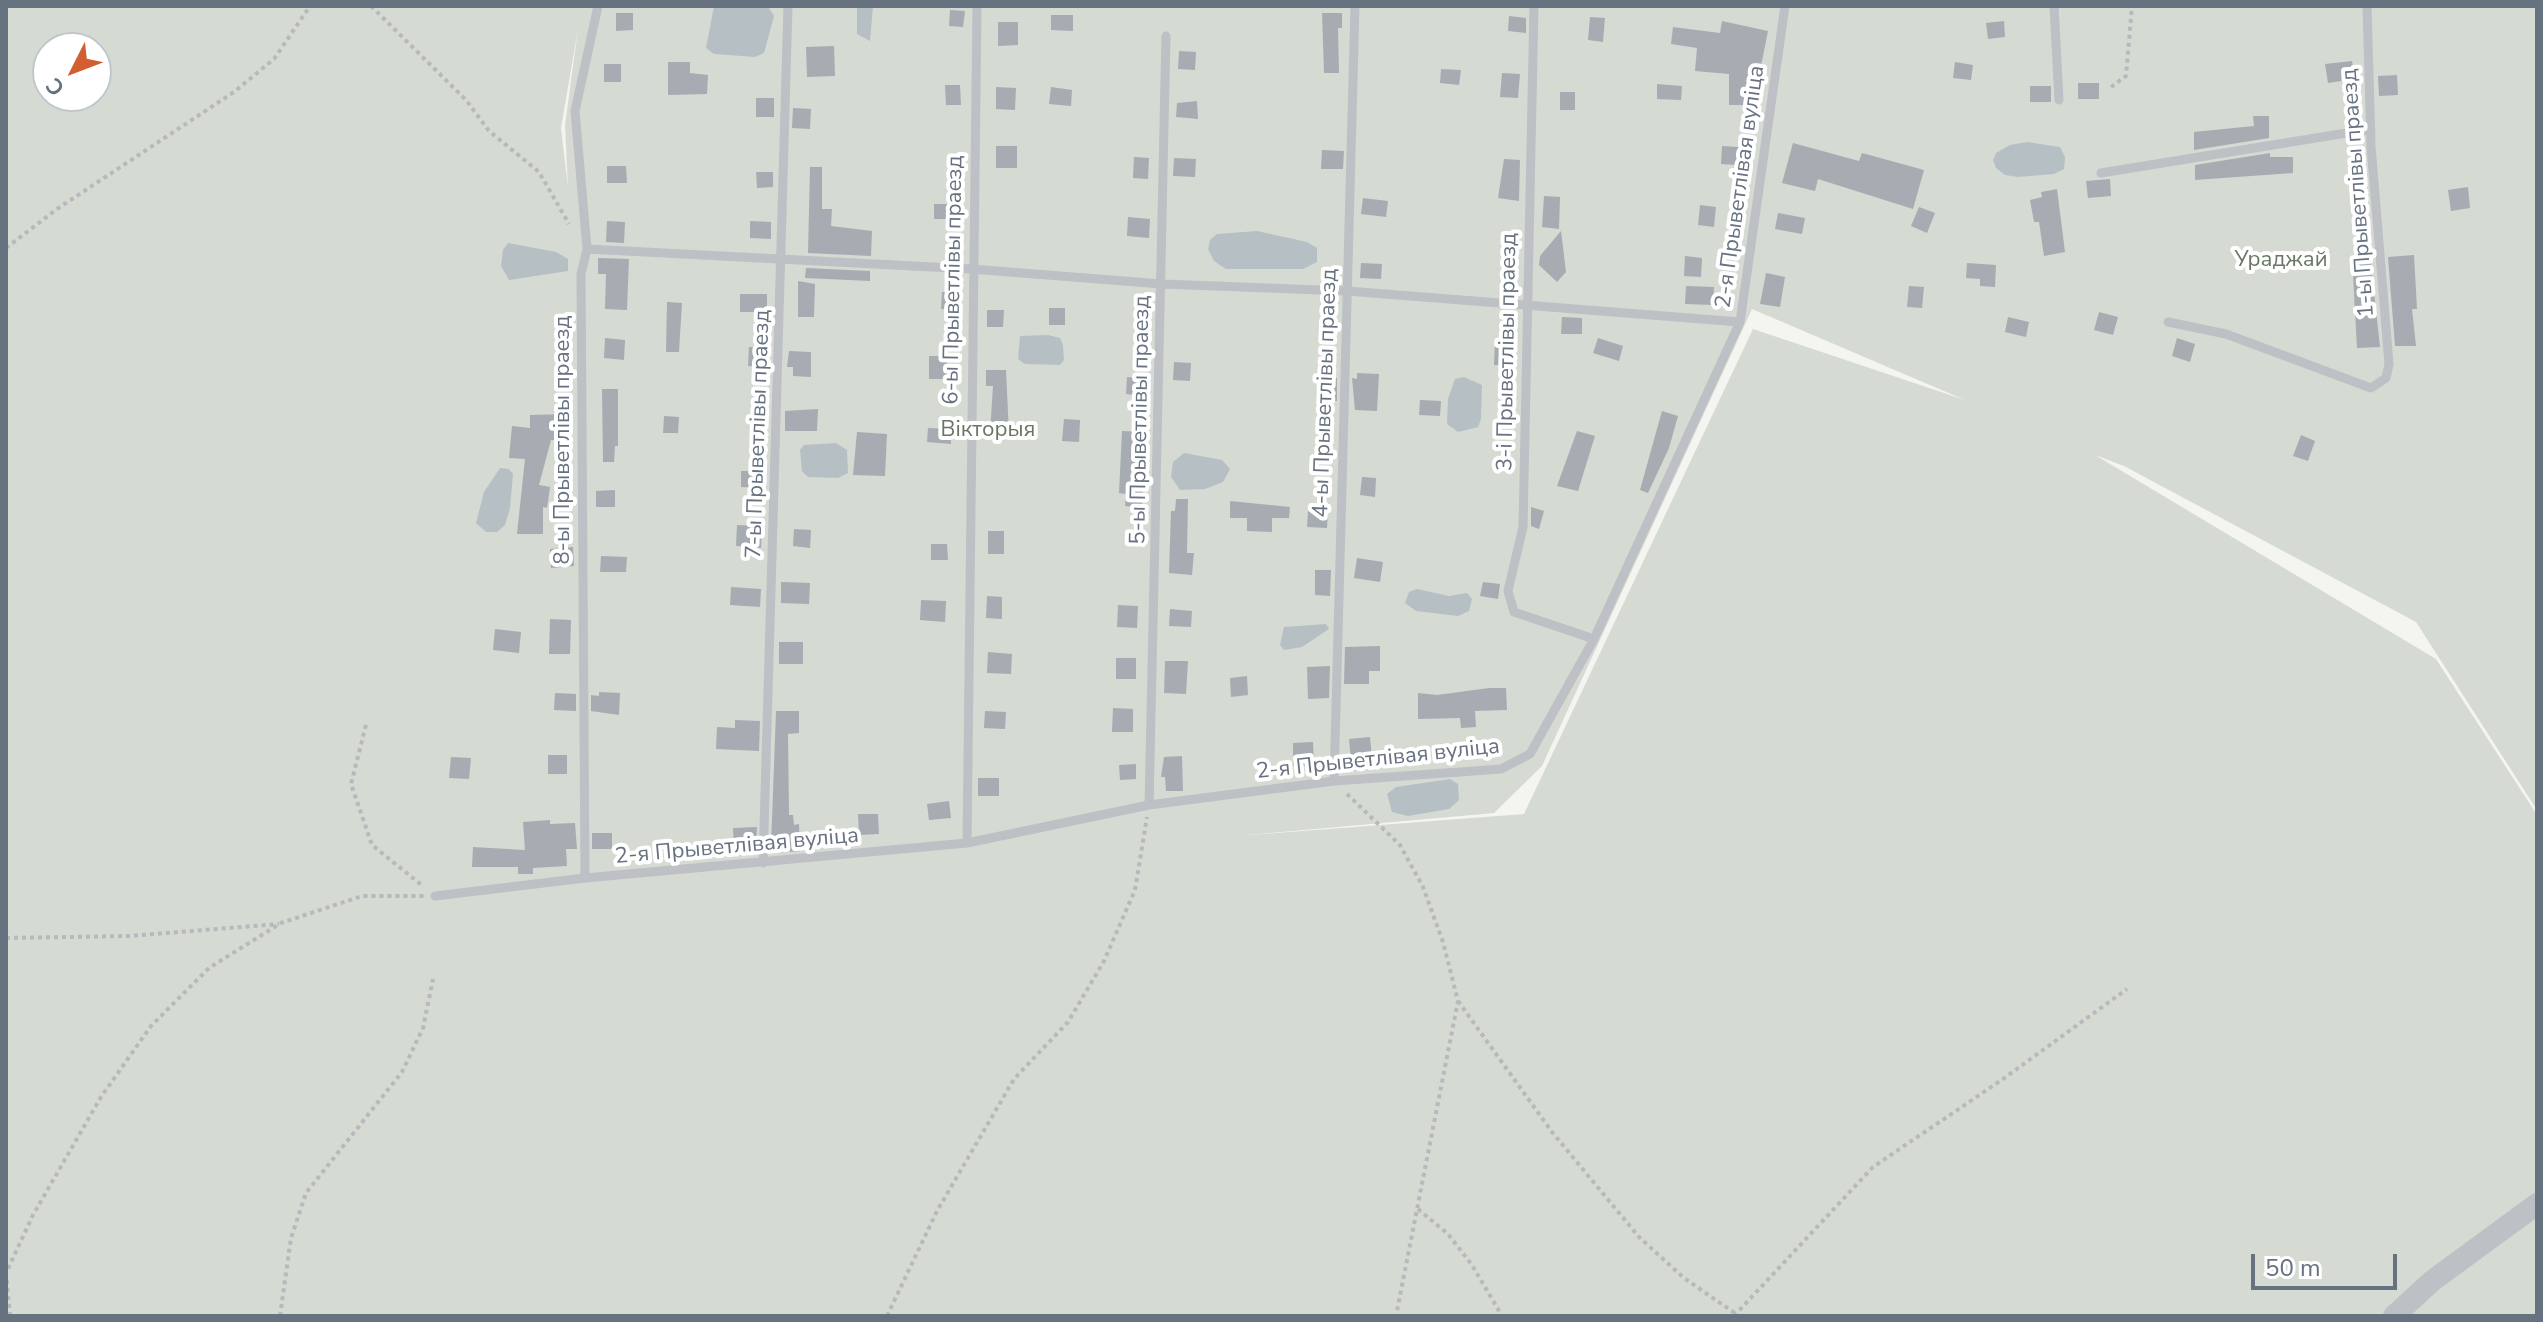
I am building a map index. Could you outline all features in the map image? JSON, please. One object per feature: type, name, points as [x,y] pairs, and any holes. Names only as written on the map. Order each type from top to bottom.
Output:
[{"type":"street","points":[[2394,1316],[2432,1281],[2537,1204]]},
{"type":"lane","name":"8-ы Прыветлівы праезд","points":[[585,878],[581,274],[587,249],[575,111],[598,6]]},
{"type":"lane","name":"7-ы Прыветлівы праезд","points":[[763,863],[788,6]]},
{"type":"lane","name":"6-ы Прыветлівы праезд","points":[[967,843],[971,269],[977,6]]},
{"type":"lane","name":"4-ы Прыветлівы праезд","points":[[1334,781],[1355,6]]},
{"type":"lane","name":"3-і Прыветлівы праезд","points":[[1534,6],[1525,304],[1523,527],[1508,591],[1514,612],[1594,639]]},
{"type":"lane","name":"2-я Прыветлівая вуліца","points":[[435,896],[585,878],[967,843],[1149,805],[1334,781],[1501,769],[1530,754],[1594,639],[1740,322],[1785,6]]},
{"type":"lane","points":[[2054,6],[2059,100]]},
{"type":"lane","name":"1-ы Прыветлівы праезд","points":[[2168,322],[2226,334],[2371,388],[2386,378],[2389,364],[2371,129],[2367,6]]},
{"type":"lane","name":"5-ы Прыветлівы праезд","points":[[1149,805],[1166,36]]},
{"type":"lane","points":[[2101,173],[2371,129]]},
{"type":"lane","points":[[587,249],[783,257],[1162,284],[1347,291],[1740,322]]},
{"type":"path","points":[[6,248],[69,201],[234,92],[274,59],[310,6]]},
{"type":"path","points":[[371,6],[466,100],[489,131],[539,172],[579,243],[587,249]]},
{"type":"path","points":[[2111,87],[2126,76],[2132,6]]},
{"type":"path","points":[[366,725],[351,784],[372,845],[435,896]]},
{"type":"path","points":[[1334,781],[1400,845],[1423,887],[1458,1001],[1552,1132],[1639,1237],[1684,1278],[1737,1315],[1873,1167],[2003,1079],[2127,989]]},
{"type":"path","points":[[887,1316],[937,1211],[1014,1079],[1068,1022],[1104,961],[1135,890],[1149,805]]},
{"type":"path","points":[[6,938],[129,936],[281,923],[362,896],[435,896]]},
{"type":"path","points":[[10,1316],[6,1273],[33,1215],[101,1097],[151,1026],[209,968],[281,923]]},
{"type":"path","points":[[280,1316],[291,1238],[306,1193],[402,1072],[423,1028],[433,979]]},
{"type":"path","points":[[1396,1316],[1458,1001]]},
{"type":"path","points":[[1417,1209],[1448,1234],[1472,1265],[1502,1316]]},
{"type":"green space","points":[[6,6],[2537,6],[2537,810],[2416,622],[2124,466],[2095,455],[2436,659],[2537,815],[2537,1316],[6,1316]],"holes":[[[578,29],[565,125],[568,188],[561,128]],[[1752,309],[1965,400],[1753,329],[1524,814],[1237,836],[1494,813],[1542,766]]]},
{"type":"shaded area","points":[[714,6],[769,8],[774,16],[764,53],[755,57],[714,54],[706,48]]},
{"type":"shaded area","points":[[857,6],[873,6],[870,41],[857,34]]},
{"type":"shaded area","points":[[2027,142],[2060,147],[2065,157],[2064,169],[2054,174],[2018,177],[2005,175],[1996,168],[1993,160],[1996,153],[2010,145]]},
{"type":"shaded area","points":[[1257,231],[1307,242],[1317,248],[1317,262],[1303,269],[1226,269],[1214,261],[1208,249],[1210,240],[1217,234]]},
{"type":"shaded area","points":[[508,243],[556,252],[568,259],[568,271],[509,280],[501,266],[503,250]]},
{"type":"shaded area","points":[[1020,336],[1060,338],[1063,345],[1064,360],[1060,365],[1025,364],[1018,359]]},
{"type":"shaded area","points":[[1464,377],[1482,385],[1481,419],[1478,427],[1458,432],[1447,424],[1448,399],[1455,379]]},
{"type":"shaded area","points":[[836,443],[847,450],[848,473],[838,478],[808,477],[802,471],[800,450],[804,445]]},
{"type":"shaded area","points":[[1184,453],[1222,460],[1230,469],[1223,482],[1205,489],[1180,490],[1171,477],[1173,462]]},
{"type":"shaded area","points":[[500,468],[509,469],[513,474],[510,508],[505,525],[497,532],[486,532],[476,523],[484,492]]},
{"type":"shaded area","points":[[1417,589],[1449,596],[1467,593],[1472,599],[1469,611],[1458,616],[1416,611],[1405,603],[1409,592]]},
{"type":"shaded area","points":[[1326,624],[1329,629],[1302,647],[1284,650],[1280,645],[1284,627]]},
{"type":"shaded area","points":[[1450,779],[1458,784],[1459,800],[1449,809],[1408,816],[1392,812],[1387,794],[1396,787]]},
{"type":"building","points":[[950,10],[965,11],[963,27],[949,26]]},
{"type":"building","points":[[616,13],[633,13],[633,30],[616,31]]},
{"type":"building","points":[[1322,13],[1342,13],[1342,28],[1338,28],[1339,73],[1324,73]]},
{"type":"building","points":[[1051,15],[1073,15],[1073,31],[1051,30]]},
{"type":"building","points":[[1509,16],[1526,18],[1526,33],[1508,31]]},
{"type":"building","points":[[1590,17],[1605,18],[1603,42],[1588,40]]},
{"type":"building","points":[[1722,21],[1768,31],[1759,76],[1762,76],[1760,98],[1748,97],[1748,105],[1729,105],[1729,74],[1695,71],[1697,48],[1671,44],[1673,27],[1720,33]]},
{"type":"building","points":[[2004,21],[2005,37],[1988,39],[1986,23]]},
{"type":"building","points":[[998,22],[1018,22],[1018,45],[998,46]]},
{"type":"building","points":[[834,46],[835,76],[807,77],[806,47]]},
{"type":"building","points":[[1179,51],[1196,52],[1195,70],[1178,69]]},
{"type":"building","points":[[2352,61],[2355,79],[2328,83],[2325,64]]},
{"type":"building","points":[[668,62],[690,62],[690,73],[708,75],[707,94],[668,95]]},
{"type":"building","points":[[1955,62],[1973,65],[1971,80],[1953,78]]},
{"type":"building","points":[[604,64],[621,64],[621,82],[604,82]]},
{"type":"building","points":[[1441,69],[1461,70],[1459,85],[1440,83]]},
{"type":"building","points":[[1502,73],[1520,74],[1518,98],[1500,97]]},
{"type":"building","points":[[2397,75],[2398,95],[2379,96],[2378,76]]},
{"type":"building","points":[[2078,83],[2099,83],[2099,99],[2078,99]]},
{"type":"building","points":[[1657,84],[1682,86],[1681,100],[1657,99]]},
{"type":"building","points":[[945,85],[960,85],[961,105],[946,105]]},
{"type":"building","points":[[2030,86],[2051,86],[2051,102],[2030,102]]},
{"type":"building","points":[[996,87],[1016,88],[1015,110],[996,109]]},
{"type":"building","points":[[1051,87],[1072,90],[1071,106],[1049,104]]},
{"type":"building","points":[[1560,92],[1575,92],[1575,110],[1560,110]]},
{"type":"building","points":[[756,98],[774,98],[774,117],[756,117]]},
{"type":"building","points":[[1197,101],[1198,119],[1176,117],[1177,103]]},
{"type":"building","points":[[793,108],[811,109],[810,129],[792,128]]},
{"type":"building","points":[[2253,116],[2269,116],[2269,138],[2194,150],[2194,132],[2254,126]]},
{"type":"building","points":[[1793,143],[1859,161],[1862,153],[1924,170],[1913,209],[1818,179],[1815,191],[1782,183]]},
{"type":"building","points":[[996,146],[1017,146],[1017,168],[996,168]]},
{"type":"building","points":[[1722,146],[1738,147],[1737,165],[1721,164]]},
{"type":"building","points":[[1322,150],[1344,151],[1343,169],[1321,169]]},
{"type":"building","points":[[2270,153],[2270,157],[2293,157],[2293,173],[2195,180],[2195,165]]},
{"type":"building","points":[[1134,157],[1149,158],[1148,179],[1133,178]]},
{"type":"building","points":[[1174,158],[1196,159],[1195,177],[1173,176]]},
{"type":"building","points":[[1504,159],[1520,160],[1519,201],[1498,198]]},
{"type":"building","points":[[607,166],[626,166],[627,183],[607,183]]},
{"type":"building","points":[[810,167],[822,167],[822,209],[832,209],[831,226],[872,231],[871,256],[808,253]]},
{"type":"building","points":[[756,172],[773,172],[773,187],[757,188]]},
{"type":"building","points":[[2110,179],[2111,196],[2088,198],[2086,181]]},
{"type":"building","points":[[2468,187],[2470,208],[2451,211],[2448,190]]},
{"type":"building","points":[[2057,189],[2065,252],[2044,256],[2039,222],[2034,222],[2030,200],[2042,197],[2041,192]]},
{"type":"building","points":[[1544,196],[1560,197],[1559,229],[1542,227]]},
{"type":"building","points":[[1363,198],[1388,201],[1386,217],[1361,214]]},
{"type":"building","points":[[934,204],[955,204],[955,219],[934,219]]},
{"type":"building","points":[[1700,205],[1716,207],[1714,227],[1698,225]]},
{"type":"building","points":[[1919,207],[1935,213],[1927,233],[1911,226]]},
{"type":"building","points":[[1778,213],[1805,218],[1802,234],[1775,229]]},
{"type":"building","points":[[1128,217],[1150,219],[1149,238],[1127,236]]},
{"type":"building","points":[[607,221],[625,222],[624,243],[606,242]]},
{"type":"building","points":[[750,221],[771,222],[771,239],[750,238]]},
{"type":"building","points":[[1561,231],[1566,272],[1557,282],[1539,265],[1540,256]]},
{"type":"building","points":[[2414,255],[2417,309],[2412,309],[2416,346],[2395,346],[2388,257]]},
{"type":"building","points":[[1685,256],[1702,258],[1701,277],[1684,276]]},
{"type":"building","points":[[2370,256],[2380,347],[2357,348],[2352,257]]},
{"type":"building","points":[[598,258],[629,259],[627,310],[605,309],[606,274],[598,274]]},
{"type":"building","points":[[1361,263],[1382,264],[1381,279],[1360,278]]},
{"type":"building","points":[[1967,263],[1996,265],[1995,287],[1980,286],[1980,279],[1966,278]]},
{"type":"building","points":[[806,268],[870,271],[870,281],[805,278]]},
{"type":"building","points":[[1766,273],[1785,277],[1780,307],[1760,304]]},
{"type":"building","points":[[798,281],[815,284],[814,317],[798,317]]},
{"type":"building","points":[[1686,286],[1714,287],[1713,305],[1685,304]]},
{"type":"building","points":[[1909,286],[1924,287],[1922,308],[1907,307]]},
{"type":"building","points":[[942,292],[957,293],[956,310],[941,309]]},
{"type":"building","points":[[740,294],[767,294],[767,312],[740,312]]},
{"type":"building","points":[[667,302],[682,303],[679,352],[666,352]]},
{"type":"building","points":[[1049,308],[1065,308],[1065,325],[1049,325]]},
{"type":"building","points":[[987,310],[1004,310],[1003,327],[987,327]]},
{"type":"building","points":[[2099,312],[2118,317],[2113,335],[2094,330]]},
{"type":"building","points":[[1562,317],[1582,318],[1582,334],[1561,334]]},
{"type":"building","points":[[2008,317],[2029,322],[2026,337],[2005,332]]},
{"type":"building","points":[[605,338],[625,340],[624,360],[604,358]]},
{"type":"building","points":[[1598,338],[1623,346],[1619,361],[1593,353]]},
{"type":"building","points":[[2177,338],[2195,344],[2190,362],[2172,356]]},
{"type":"building","points":[[1495,340],[1515,341],[1514,366],[1494,365]]},
{"type":"building","points":[[749,347],[766,347],[766,367],[748,366]]},
{"type":"building","points":[[789,351],[811,352],[811,377],[793,376],[793,367],[787,367]]},
{"type":"building","points":[[929,356],[947,356],[947,379],[929,379]]},
{"type":"building","points":[[1174,362],[1191,363],[1190,381],[1173,380]]},
{"type":"building","points":[[986,370],[1006,370],[1009,434],[990,432],[993,386],[986,386]]},
{"type":"building","points":[[1357,373],[1379,374],[1377,411],[1355,410],[1352,378],[1357,379]]},
{"type":"building","points":[[1127,377],[1146,379],[1145,396],[1126,394]]},
{"type":"building","points":[[1323,377],[1337,378],[1337,401],[1321,400]]},
{"type":"building","points":[[602,389],[618,389],[618,446],[615,446],[614,462],[603,462]]},
{"type":"building","points":[[1420,400],[1441,401],[1440,416],[1419,415]]},
{"type":"building","points":[[818,409],[817,431],[785,431],[785,411]]},
{"type":"building","points":[[1662,411],[1678,416],[1669,448],[1648,493],[1640,490]]},
{"type":"building","points":[[569,414],[570,440],[551,440],[539,485],[550,487],[547,508],[543,507],[543,534],[517,534],[525,459],[509,458],[512,426],[530,428],[530,415]]},
{"type":"building","points":[[664,416],[679,417],[678,433],[663,433]]},
{"type":"building","points":[[1064,419],[1080,420],[1079,442],[1062,441]]},
{"type":"building","points":[[928,428],[951,429],[951,444],[927,442]]},
{"type":"building","points":[[1122,431],[1144,432],[1142,508],[1125,506],[1126,494],[1119,493]]},
{"type":"building","points":[[1577,431],[1595,436],[1578,491],[1557,486]]},
{"type":"building","points":[[857,432],[887,434],[885,476],[853,475]]},
{"type":"building","points":[[2301,435],[2315,441],[2308,461],[2293,456]]},
{"type":"building","points":[[741,471],[762,471],[761,488],[741,487]]},
{"type":"building","points":[[1362,477],[1376,478],[1375,497],[1360,495]]},
{"type":"building","points":[[615,490],[615,507],[596,507],[596,491]]},
{"type":"building","points":[[1176,499],[1188,499],[1187,553],[1194,553],[1192,575],[1169,573],[1171,511],[1175,511]]},
{"type":"building","points":[[1230,501],[1290,507],[1289,518],[1272,518],[1272,532],[1247,531],[1247,518],[1230,518]]},
{"type":"building","points":[[1531,507],[1544,511],[1539,529],[1531,526]]},
{"type":"building","points":[[1308,510],[1328,511],[1327,528],[1307,527]]},
{"type":"building","points":[[737,525],[762,526],[761,548],[736,546]]},
{"type":"building","points":[[794,529],[811,530],[810,548],[793,546]]},
{"type":"building","points":[[988,531],[1004,531],[1004,554],[988,554]]},
{"type":"building","points":[[931,544],[947,544],[948,560],[931,560]]},
{"type":"building","points":[[573,547],[574,566],[551,568],[550,549]]},
{"type":"building","points":[[601,556],[627,557],[626,572],[600,572]]},
{"type":"building","points":[[1357,558],[1383,562],[1380,582],[1354,578]]},
{"type":"building","points":[[1315,570],[1331,570],[1330,596],[1315,595]]},
{"type":"building","points":[[781,582],[810,583],[809,604],[781,603]]},
{"type":"building","points":[[1483,582],[1500,584],[1498,599],[1480,596]]},
{"type":"building","points":[[731,587],[761,589],[760,607],[730,605]]},
{"type":"building","points":[[987,596],[1002,597],[1002,619],[986,618]]},
{"type":"building","points":[[921,600],[946,601],[945,622],[920,620]]},
{"type":"building","points":[[1118,605],[1138,606],[1137,628],[1117,627]]},
{"type":"building","points":[[1170,609],[1192,611],[1191,627],[1169,626]]},
{"type":"building","points":[[550,619],[571,620],[570,654],[549,654]]},
{"type":"building","points":[[495,629],[521,632],[519,653],[493,650]]},
{"type":"building","points":[[779,642],[803,642],[803,664],[779,664]]},
{"type":"building","points":[[1380,646],[1380,671],[1369,671],[1369,684],[1344,684],[1345,647]]},
{"type":"building","points":[[988,652],[1012,654],[1011,674],[987,673]]},
{"type":"building","points":[[1116,658],[1136,658],[1136,679],[1116,679]]},
{"type":"building","points":[[1165,661],[1188,661],[1186,694],[1164,693]]},
{"type":"building","points":[[1330,666],[1329,698],[1308,699],[1307,667]]},
{"type":"building","points":[[1247,676],[1248,695],[1231,697],[1230,678]]},
{"type":"building","points":[[1506,688],[1507,710],[1475,711],[1476,727],[1461,728],[1460,718],[1418,719],[1418,693],[1437,695]]},
{"type":"building","points":[[599,692],[620,693],[619,715],[591,711],[591,695],[599,696]]},
{"type":"building","points":[[555,693],[576,694],[576,711],[554,710]]},
{"type":"building","points":[[1113,708],[1133,709],[1133,732],[1112,732]]},
{"type":"building","points":[[776,711],[799,711],[799,733],[788,734],[789,815],[793,815],[794,825],[799,824],[800,851],[775,853],[775,846],[771,846]]},
{"type":"building","points":[[985,711],[1006,712],[1005,729],[984,728]]},
{"type":"building","points":[[735,720],[760,721],[759,751],[716,749],[717,727],[735,728]]},
{"type":"building","points":[[1370,737],[1373,769],[1352,771],[1349,739]]},
{"type":"building","points":[[1313,742],[1314,766],[1293,766],[1293,743]]},
{"type":"building","points":[[548,755],[567,755],[567,774],[548,774]]},
{"type":"building","points":[[1182,756],[1183,791],[1166,791],[1165,777],[1161,777],[1164,757]]},
{"type":"building","points":[[451,757],[471,758],[469,779],[449,778]]},
{"type":"building","points":[[1136,764],[1136,779],[1120,780],[1119,765]]},
{"type":"building","points":[[978,778],[999,778],[999,796],[978,796]]},
{"type":"building","points":[[949,801],[951,818],[929,820],[927,804]]},
{"type":"building","points":[[858,814],[878,814],[879,834],[859,835]]},
{"type":"building","points":[[550,820],[550,824],[575,823],[577,849],[566,849],[567,866],[533,868],[533,874],[518,874],[518,867],[472,867],[473,847],[525,850],[523,822]]},
{"type":"building","points":[[757,827],[756,847],[734,847],[733,828]]},
{"type":"building","points":[[592,833],[612,833],[612,849],[592,849]]},
{"type":"park label","name":"Ураджай","points":[[2281,261]]},
{"type":"park label","name":"Вікторыя","points":[[988,431]]}]
